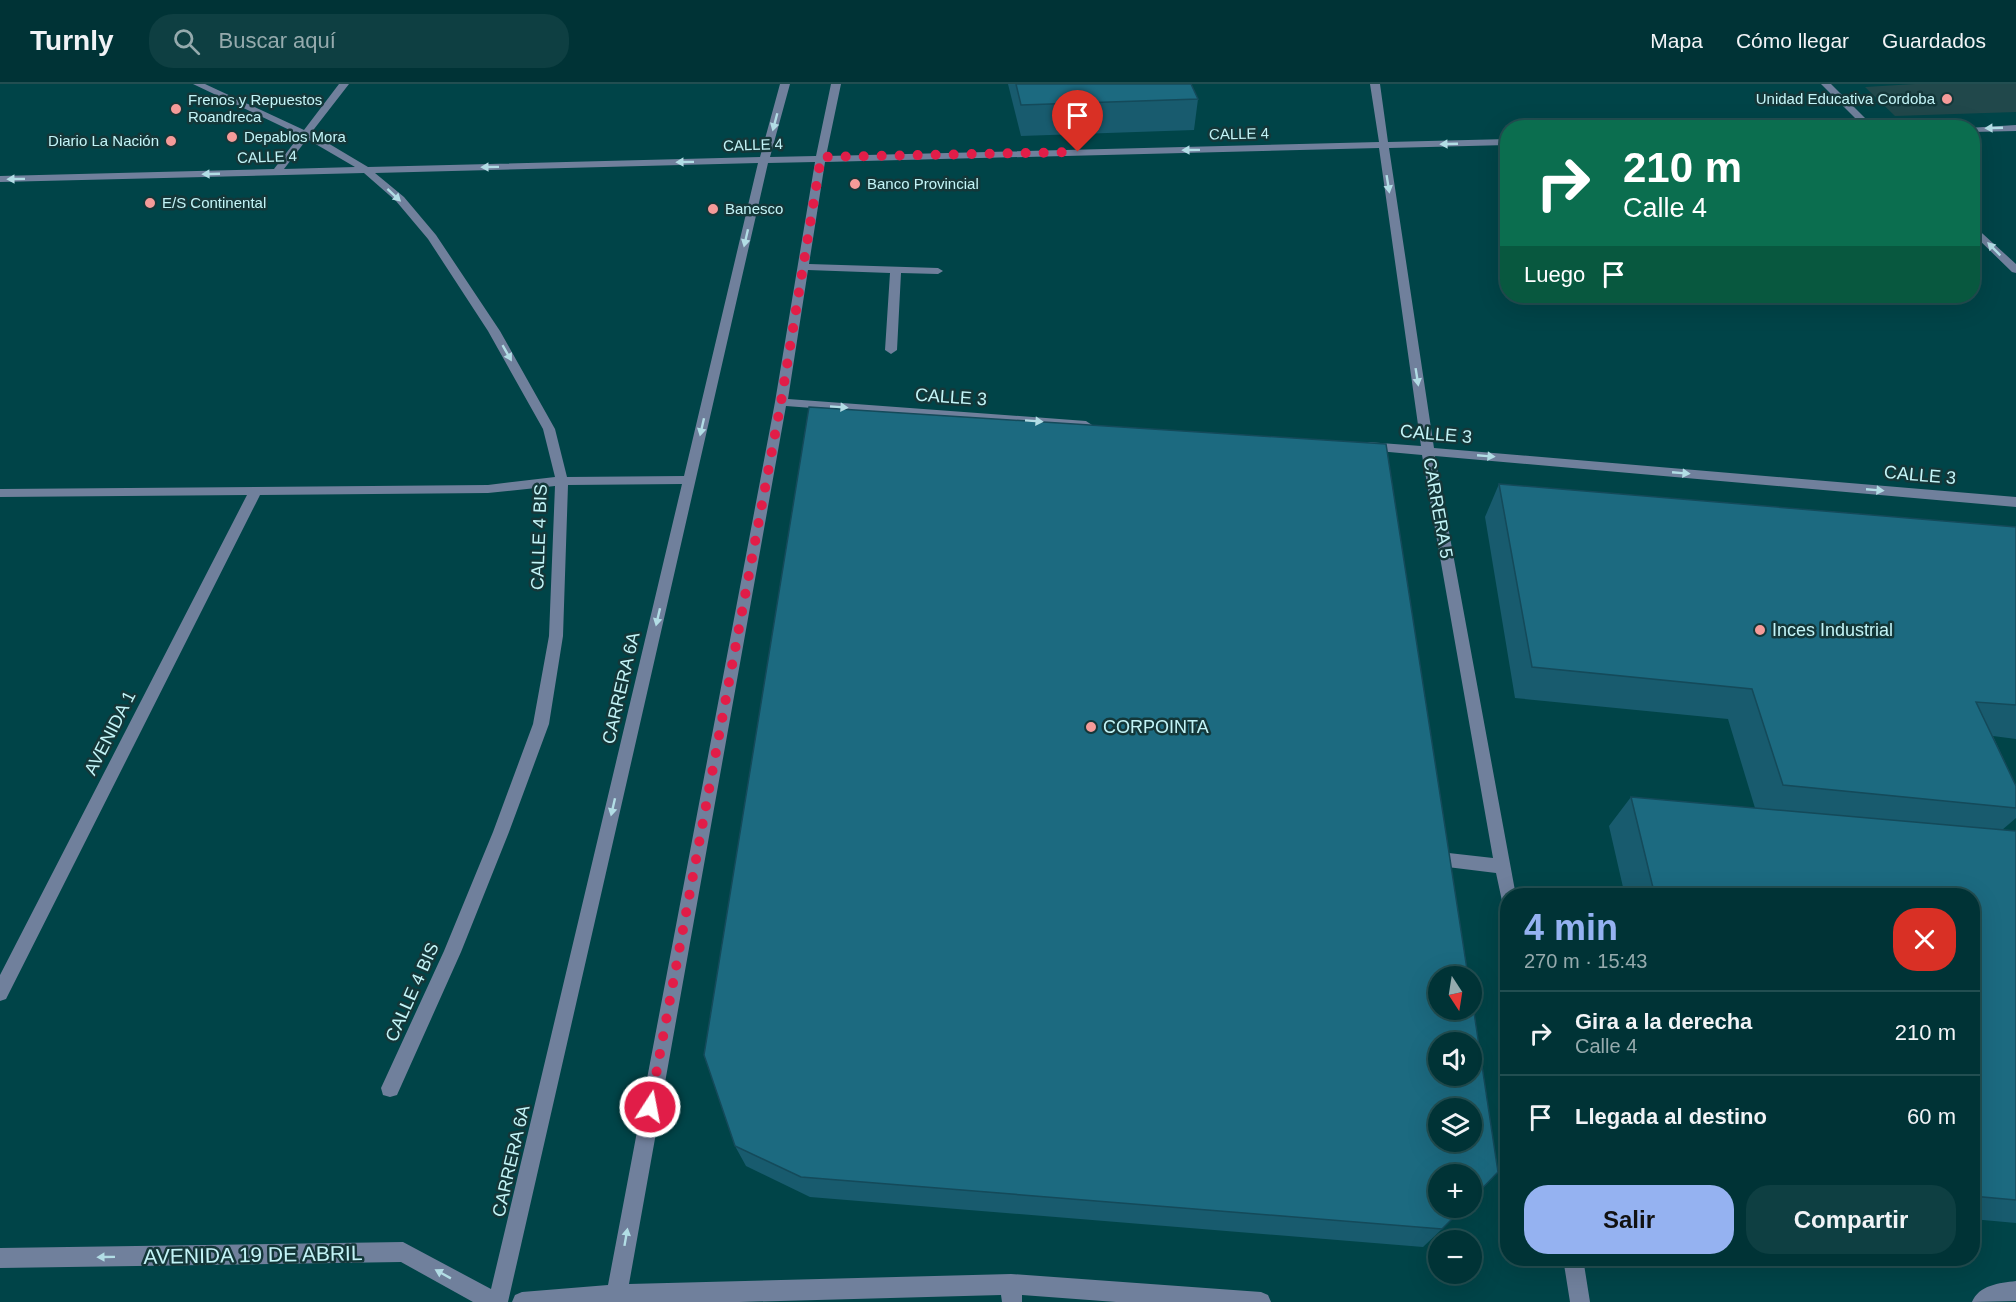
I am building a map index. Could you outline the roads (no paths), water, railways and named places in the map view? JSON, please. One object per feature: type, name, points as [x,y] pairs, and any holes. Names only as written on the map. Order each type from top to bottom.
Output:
[{"type":"street","name":"CALLE 4 BIS","points":[[198,84],[307,135],[366,170],[400,200],[432,237],[494,331],[549,429],[562,481],[556,636],[541,724],[501,832],[452,952],[390,1088]]},
{"type":"street","points":[[277,172],[344,84]]},
{"type":"street","name":"CARRERA 6A","points":[[496,1302],[765,160],[785,84]]},
{"type":"street","points":[[615,1298],[781,402],[821,157],[837,84]]},
{"type":"street","name":"CARRERA 5","points":[[1376,84],[1382,146],[1428,451],[1507,888]]},
{"type":"street","points":[[1826,84],[1863,120]]},
{"type":"street","points":[[1980,129],[2016,128]]},
{"type":"street","name":"CALLE 4","points":[[0,179],[821,157],[1500,142]]},
{"type":"street","points":[[1980,235],[2016,270]]},
{"type":"street","points":[[803,267],[938,271]]},
{"type":"street","points":[[891,350],[896,270]]},
{"type":"street","name":"CALLE 3","points":[[781,402],[1099,426]]},
{"type":"street","name":"CALLE 3","points":[[1357,446],[2016,502]]},
{"type":"street","points":[[0,493],[488,489],[562,481],[690,480]]},
{"type":"street","name":"AVENIDA 1","points":[[0,993],[255,492]]},
{"type":"street","points":[[1418,856],[1503,867]]},
{"type":"street","name":"AVENIDA 19 DE ABRIL","points":[[0,1258],[403,1252],[496,1302]]},
{"type":"street","points":[[1574,1266],[1580,1302]]},
{"type":"street","points":[[1982,1302],[1995,1294],[2016,1291]]},
{"type":"street","points":[[522,1302],[615,1298],[1012,1293],[1261,1302]]},
{"type":"place","name":"Unidad Educativa Cordoba","points":[[1947,99]]},
{"type":"place","name":"Frenos y Repuestos Roandreca","points":[[176,109]]},
{"type":"place","name":"Depablos Mora","points":[[232,137]]},
{"type":"place","name":"Diario La Nación","points":[[171,141]]},
{"type":"place","name":"Banco Provincial","points":[[855,184]]},
{"type":"place","name":"E/S Continental","points":[[150,203]]},
{"type":"place","name":"Banesco","points":[[713,209]]},
{"type":"place","name":"Inces Industrial","points":[[1760,630]]},
{"type":"place","name":"CORPOINTA","points":[[1091,727]]}]
